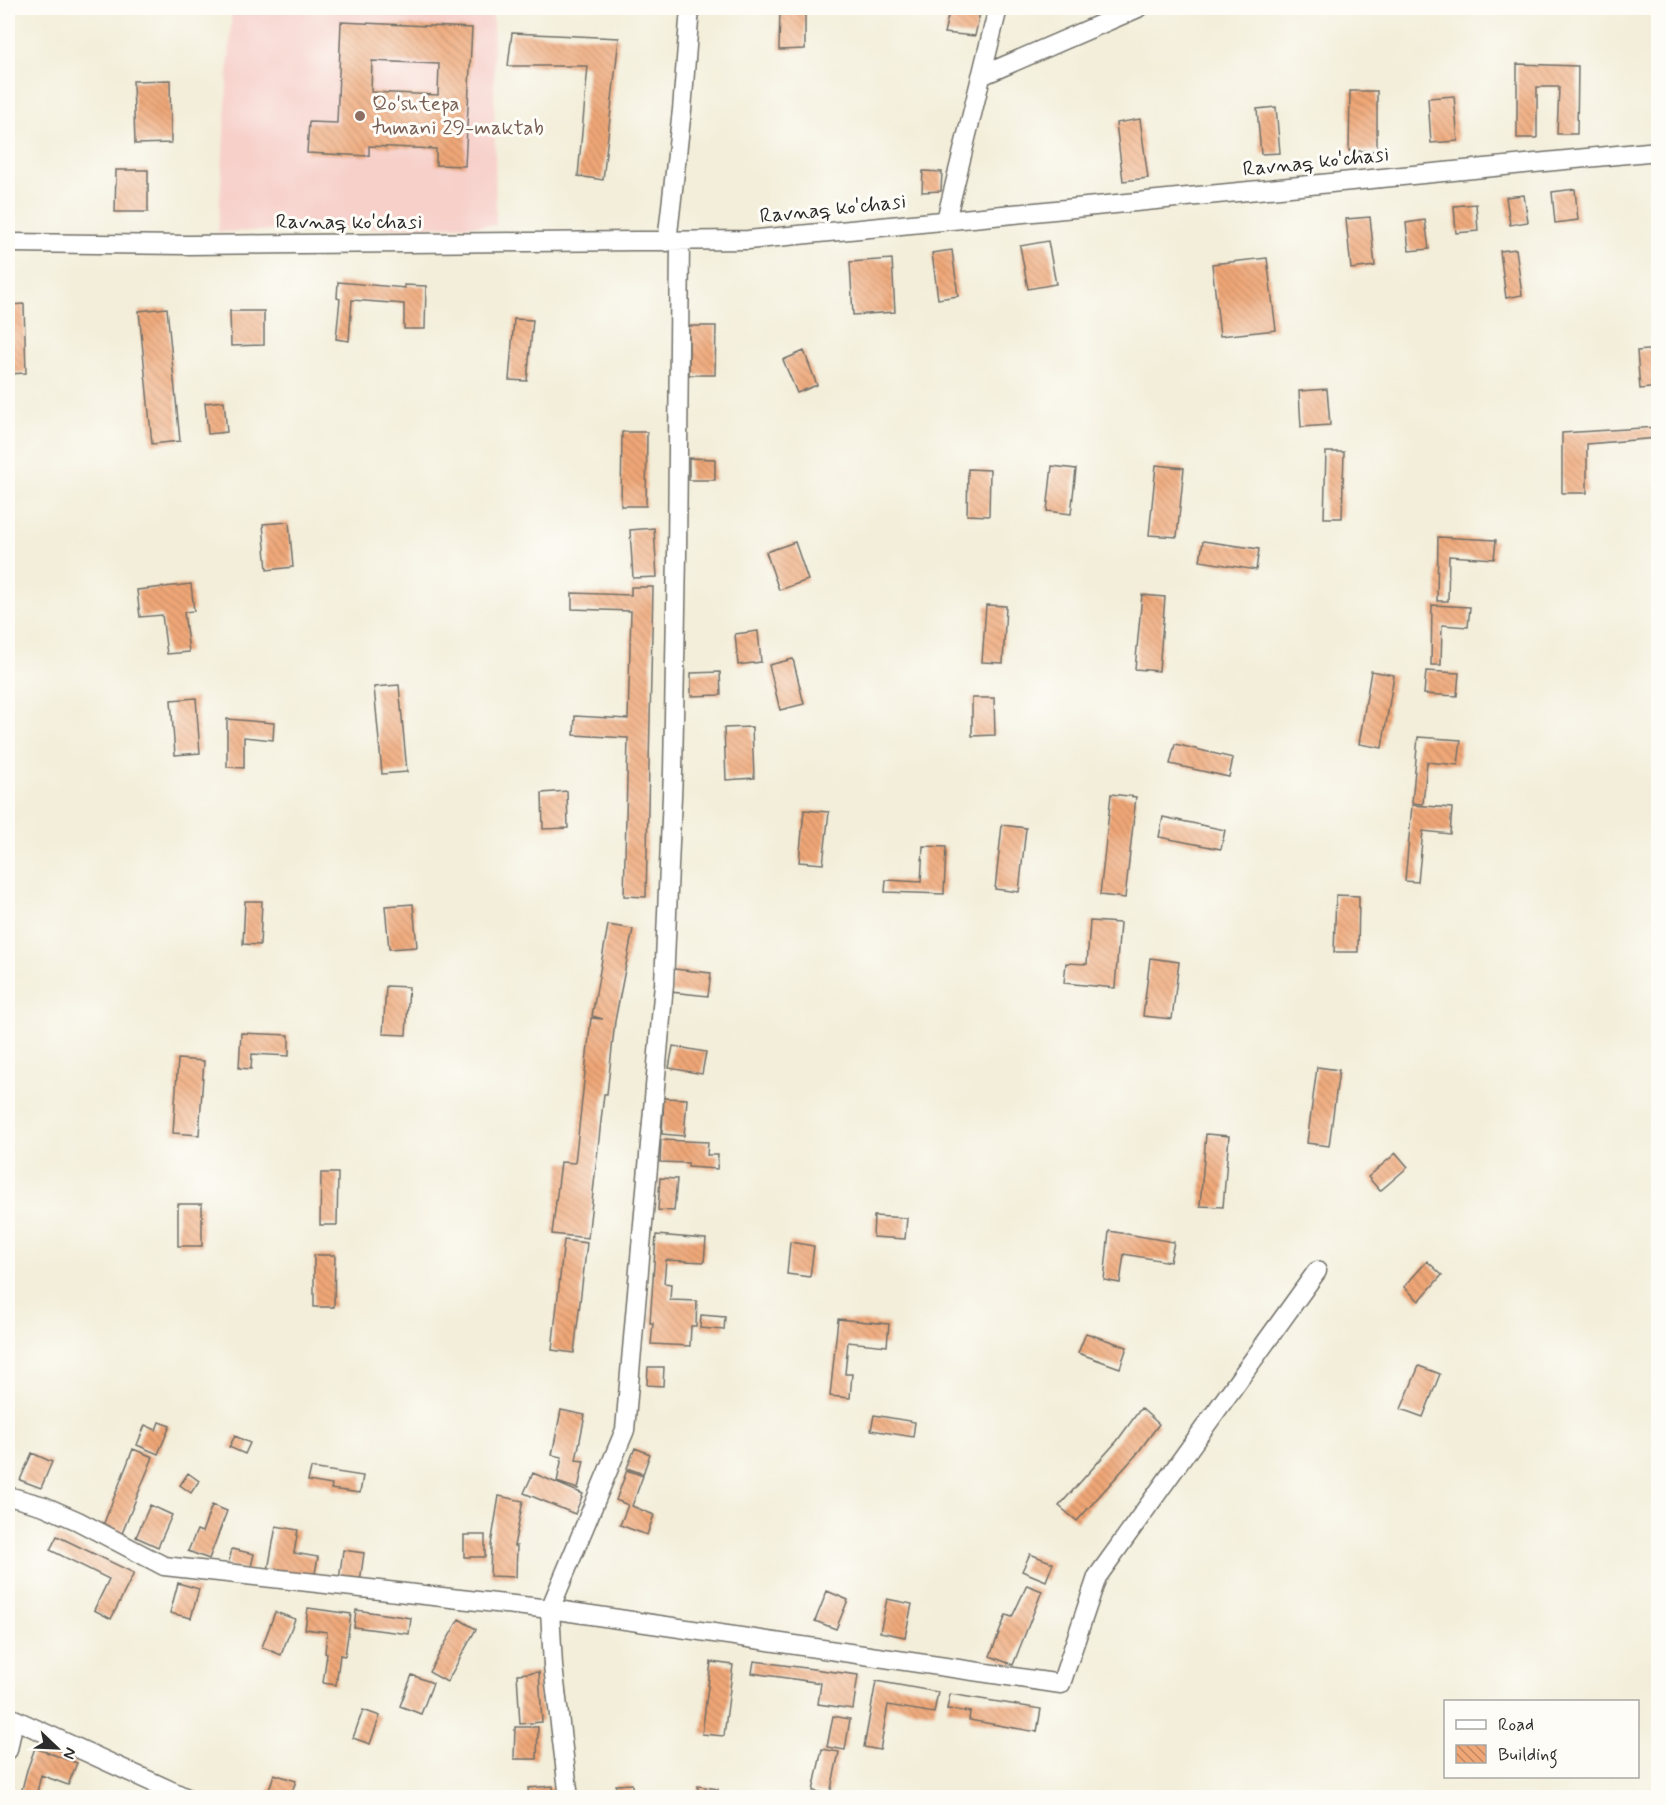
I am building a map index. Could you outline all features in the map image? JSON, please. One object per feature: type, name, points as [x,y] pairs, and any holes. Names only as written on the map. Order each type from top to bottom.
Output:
[{"type":"street","points":[[569,1797],[553,1666],[550,1609],[625,1430],[664,984],[673,749],[674,242],[690,8]]},
{"type":"street","points":[[946,220],[998,8]]},
{"type":"street","points":[[981,76],[1138,8]]},
{"type":"street","name":"Ravnaq ko'chasi","points":[[8,243],[199,245],[748,240],[1659,151]]},
{"type":"street","points":[[8,1496],[44,1506],[78,1521],[164,1566],[550,1609],[1061,1684],[1097,1577],[1317,1271]]},
{"type":"street","points":[[8,1750],[14,1719],[187,1797]]},
{"type":"shaded area","name":"Qo'shtepa tumani 29-maktab","points":[[232,8],[493,8],[496,225],[218,232]]},
{"type":"building","points":[[950,8],[981,8],[975,36],[944,33]]},
{"type":"building","points":[[780,9],[805,9],[805,49],[779,50]]},
{"type":"building","points":[[341,22],[472,28],[465,166],[436,165],[436,149],[369,146],[369,156],[307,153],[309,122],[337,123]],"holes":[[[372,61],[439,64],[438,95],[371,92]]]},
{"type":"building","points":[[512,33],[619,38],[603,180],[578,176],[588,66],[508,66]]},
{"type":"building","points":[[1517,64],[1578,66],[1577,134],[1557,134],[1559,87],[1537,87],[1537,138],[1517,138]]},
{"type":"building","points":[[170,80],[171,143],[135,144],[133,81]]},
{"type":"building","points":[[1350,91],[1377,91],[1377,151],[1349,151]]},
{"type":"building","points":[[1454,96],[1458,141],[1431,143],[1428,98]]},
{"type":"building","points":[[1276,107],[1280,153],[1261,154],[1257,109]]},
{"type":"building","points":[[1140,119],[1148,178],[1123,181],[1116,123]]},
{"type":"building","points":[[116,170],[148,170],[148,212],[115,212]]},
{"type":"building","points":[[923,171],[942,172],[941,191],[922,192]]},
{"type":"building","points":[[1575,189],[1578,220],[1555,223],[1552,192]]},
{"type":"building","points":[[1524,195],[1528,222],[1510,225],[1506,197]]},
{"type":"building","points":[[1476,204],[1478,231],[1456,233],[1454,206]]},
{"type":"building","points":[[1370,217],[1375,266],[1351,269],[1346,219]]},
{"type":"building","points":[[1425,220],[1429,249],[1409,251],[1406,223]]},
{"type":"building","points":[[1048,241],[1056,284],[1028,289],[1020,246]]},
{"type":"building","points":[[1516,249],[1522,295],[1506,298],[1500,251]]},
{"type":"building","points":[[952,250],[958,296],[938,299],[932,253]]},
{"type":"building","points":[[1267,258],[1276,330],[1220,336],[1212,264]]},
{"type":"building","points":[[892,259],[895,312],[853,315],[850,262]]},
{"type":"building","points":[[338,282],[405,288],[404,285],[426,286],[425,329],[404,329],[404,304],[352,300],[349,341],[336,339],[340,299],[337,298]]},
{"type":"building","points":[[24,304],[26,373],[8,374],[8,305]]},
{"type":"building","points":[[167,308],[180,441],[152,444],[139,311]]},
{"type":"building","points":[[230,311],[264,311],[264,345],[231,346]]},
{"type":"building","points":[[514,319],[533,320],[527,381],[509,380]]},
{"type":"building","points":[[689,326],[716,326],[715,375],[689,375]]},
{"type":"building","points":[[1658,349],[1658,387],[1640,389],[1637,351]]},
{"type":"building","points":[[804,351],[817,385],[797,393],[783,360]]},
{"type":"building","points":[[1327,389],[1330,425],[1301,427],[1299,391]]},
{"type":"building","points":[[224,401],[227,432],[208,434],[205,403]]},
{"type":"building","points":[[1658,427],[1658,438],[1587,444],[1587,493],[1562,493],[1562,433]]},
{"type":"building","points":[[622,432],[647,432],[646,506],[621,506]]},
{"type":"building","points":[[1326,452],[1344,452],[1342,518],[1324,518]]},
{"type":"building","points":[[689,458],[715,459],[715,480],[689,480]]},
{"type":"building","points":[[1156,465],[1184,468],[1177,537],[1149,535]]},
{"type":"building","points":[[1052,466],[1076,469],[1071,514],[1047,511]]},
{"type":"building","points":[[968,469],[990,470],[989,516],[967,515]]},
{"type":"building","points":[[289,522],[293,567],[267,570],[263,524]]},
{"type":"building","points":[[654,528],[657,577],[633,578],[630,530]]},
{"type":"building","points":[[1438,537],[1496,540],[1494,559],[1449,556],[1448,601],[1437,601]]},
{"type":"building","points":[[1203,541],[1259,549],[1256,570],[1200,561]]},
{"type":"building","points":[[795,542],[808,580],[779,590],[766,552]]},
{"type":"building","points":[[191,584],[194,611],[184,612],[189,652],[167,654],[162,615],[140,617],[137,590]]},
{"type":"building","points":[[631,587],[653,587],[646,897],[624,896],[628,738],[574,735],[575,716],[628,719],[631,611],[572,609],[572,593],[631,595]]},
{"type":"building","points":[[1142,595],[1165,597],[1159,671],[1135,669]]},
{"type":"building","points":[[986,605],[1006,606],[1003,663],[982,662]]},
{"type":"building","points":[[1432,605],[1470,607],[1468,627],[1442,625],[1441,665],[1431,665]]},
{"type":"building","points":[[758,631],[761,662],[738,665],[735,634]]},
{"type":"building","points":[[793,659],[804,704],[780,710],[769,665]]},
{"type":"building","points":[[1371,671],[1394,675],[1382,748],[1359,744]]},
{"type":"building","points":[[1426,671],[1459,673],[1457,696],[1424,694]]},
{"type":"building","points":[[720,672],[721,695],[691,696],[691,673]]},
{"type":"building","points":[[399,685],[407,772],[382,774],[374,687]]},
{"type":"building","points":[[196,698],[200,753],[175,755],[171,700]]},
{"type":"building","points":[[972,698],[994,698],[995,735],[972,736]]},
{"type":"building","points":[[227,719],[274,723],[273,740],[244,737],[244,768],[227,767]]},
{"type":"building","points":[[752,727],[754,778],[726,780],[724,728]]},
{"type":"building","points":[[1418,737],[1461,740],[1458,765],[1427,762],[1423,804],[1412,803]]},
{"type":"building","points":[[1175,744],[1233,758],[1229,777],[1170,764]]},
{"type":"building","points":[[567,791],[568,828],[543,829],[542,793]]},
{"type":"building","points":[[1111,794],[1136,797],[1125,898],[1100,895]]},
{"type":"building","points":[[1412,805],[1452,808],[1450,834],[1423,831],[1418,882],[1405,881]]},
{"type":"building","points":[[804,810],[829,812],[823,864],[799,862]]},
{"type":"building","points":[[1163,817],[1225,830],[1221,849],[1159,837]]},
{"type":"building","points":[[1002,825],[1026,828],[1019,892],[995,889]]},
{"type":"building","points":[[923,846],[946,847],[944,894],[885,892],[886,880],[921,882]]},
{"type":"building","points":[[1336,895],[1359,896],[1358,952],[1334,952]]},
{"type":"building","points":[[245,901],[262,901],[260,945],[243,944]]},
{"type":"building","points":[[413,904],[417,947],[389,949],[385,906]]},
{"type":"building","points":[[1090,921],[1120,923],[1115,988],[1064,983],[1066,963],[1087,964]]},
{"type":"building","points":[[608,925],[633,929],[615,1021],[607,1094],[604,1094],[588,1238],[552,1234],[561,1162],[575,1163],[591,1018],[603,1019],[592,1016]]},
{"type":"building","points":[[1150,958],[1179,962],[1172,1019],[1143,1016]]},
{"type":"building","points":[[674,969],[711,973],[708,996],[671,992]]},
{"type":"building","points":[[386,986],[409,987],[406,1035],[383,1034]]},
{"type":"building","points":[[241,1033],[289,1035],[289,1056],[252,1054],[251,1069],[239,1068]]},
{"type":"building","points":[[673,1046],[706,1052],[702,1074],[669,1068]]},
{"type":"building","points":[[178,1059],[204,1061],[199,1135],[173,1133]]},
{"type":"building","points":[[1317,1067],[1339,1070],[1329,1146],[1307,1143]]},
{"type":"building","points":[[664,1098],[687,1099],[684,1136],[662,1134]]},
{"type":"building","points":[[1206,1134],[1229,1136],[1223,1207],[1200,1206]]},
{"type":"building","points":[[661,1140],[708,1142],[707,1155],[718,1155],[717,1169],[688,1167],[688,1163],[660,1162]]},
{"type":"building","points":[[1396,1153],[1408,1167],[1380,1191],[1368,1177]]},
{"type":"building","points":[[321,1173],[338,1173],[337,1225],[320,1225]]},
{"type":"building","points":[[660,1178],[677,1179],[674,1211],[658,1210]]},
{"type":"building","points":[[178,1204],[202,1204],[202,1246],[178,1246]]},
{"type":"building","points":[[874,1216],[907,1218],[905,1239],[873,1237]]},
{"type":"building","points":[[1109,1231],[1174,1242],[1170,1262],[1124,1254],[1120,1283],[1104,1280]]},
{"type":"building","points":[[656,1235],[706,1239],[704,1262],[666,1260],[664,1283],[671,1284],[670,1300],[697,1301],[696,1326],[691,1326],[690,1346],[651,1344],[653,1323],[650,1323]]},
{"type":"building","points":[[564,1240],[587,1243],[574,1353],[552,1350]]},
{"type":"building","points":[[790,1242],[814,1246],[810,1277],[787,1274]]},
{"type":"building","points":[[314,1255],[335,1255],[334,1307],[314,1307]]},
{"type":"building","points":[[1427,1261],[1442,1275],[1419,1301],[1404,1287]]},
{"type":"building","points":[[701,1315],[725,1317],[724,1330],[700,1328]]},
{"type":"building","points":[[838,1319],[889,1324],[887,1346],[848,1342],[845,1374],[852,1374],[850,1398],[830,1396]]},
{"type":"building","points":[[1086,1333],[1127,1347],[1120,1368],[1078,1353]]},
{"type":"building","points":[[1419,1366],[1440,1374],[1423,1417],[1401,1409]]},
{"type":"building","points":[[648,1367],[664,1367],[663,1386],[647,1385]]},
{"type":"building","points":[[1141,1408],[1159,1424],[1136,1455],[1077,1521],[1059,1506],[1117,1441]]},
{"type":"building","points":[[561,1410],[585,1415],[576,1460],[584,1461],[578,1489],[557,1482],[562,1457],[552,1455]]},
{"type":"building","points":[[874,1415],[915,1422],[913,1437],[871,1430]]},
{"type":"building","points":[[159,1422],[170,1426],[158,1454],[137,1445],[145,1425],[156,1430]]},
{"type":"building","points":[[235,1436],[250,1443],[245,1454],[229,1447]]},
{"type":"building","points":[[635,1448],[650,1454],[643,1474],[627,1468]]},
{"type":"building","points":[[133,1449],[153,1457],[121,1536],[102,1528]]},
{"type":"building","points":[[32,1453],[52,1462],[41,1488],[20,1480]]},
{"type":"building","points":[[311,1468],[363,1476],[360,1493],[331,1489],[332,1485],[308,1481]]},
{"type":"building","points":[[627,1470],[643,1476],[632,1506],[654,1515],[647,1535],[620,1525],[628,1505],[616,1500]]},
{"type":"building","points":[[188,1473],[199,1481],[191,1493],[180,1485]]},
{"type":"building","points":[[533,1473],[583,1494],[575,1514],[524,1493]]},
{"type":"building","points":[[499,1496],[523,1501],[514,1546],[517,1546],[516,1577],[490,1576],[491,1545]]},
{"type":"building","points":[[150,1505],[172,1515],[158,1547],[136,1537]]},
{"type":"building","points":[[212,1505],[227,1511],[209,1559],[188,1551],[197,1530],[202,1532]]},
{"type":"building","points":[[276,1526],[298,1530],[294,1553],[318,1557],[314,1579],[268,1570]]},
{"type":"building","points":[[464,1535],[485,1535],[485,1557],[464,1557]]},
{"type":"building","points":[[57,1536],[134,1573],[111,1619],[94,1610],[109,1579],[50,1550]]},
{"type":"building","points":[[232,1549],[254,1554],[250,1571],[228,1565]]},
{"type":"building","points":[[343,1550],[364,1553],[360,1582],[339,1580]]},
{"type":"building","points":[[1030,1554],[1053,1563],[1046,1581],[1022,1571]]},
{"type":"building","points":[[178,1583],[199,1589],[191,1618],[170,1613]]},
{"type":"building","points":[[1027,1585],[1042,1591],[1013,1665],[990,1656],[1006,1615],[1012,1617]]},
{"type":"building","points":[[827,1591],[848,1600],[836,1629],[815,1621]]},
{"type":"building","points":[[887,1599],[912,1604],[905,1637],[880,1632]]},
{"type":"building","points":[[308,1608],[351,1614],[345,1656],[340,1655],[336,1685],[323,1683],[327,1632],[305,1629]]},
{"type":"building","points":[[356,1610],[411,1618],[409,1634],[354,1627]]},
{"type":"building","points":[[275,1612],[295,1619],[281,1655],[262,1647]]},
{"type":"building","points":[[459,1619],[476,1629],[447,1682],[429,1672]]},
{"type":"building","points":[[754,1661],[858,1675],[853,1709],[818,1704],[821,1683],[752,1673]]},
{"type":"building","points":[[711,1662],[733,1665],[724,1736],[702,1734]]},
{"type":"building","points":[[539,1672],[542,1722],[520,1724],[517,1674]]},
{"type":"building","points":[[412,1675],[433,1683],[421,1714],[400,1706]]},
{"type":"building","points":[[876,1681],[938,1692],[934,1713],[888,1705],[880,1750],[864,1747]]},
{"type":"building","points":[[950,1694],[1041,1709],[1037,1732],[969,1720],[970,1712],[947,1709]]},
{"type":"building","points":[[363,1710],[380,1716],[370,1744],[353,1738]]},
{"type":"building","points":[[833,1716],[850,1719],[845,1750],[827,1747]]},
{"type":"building","points":[[515,1727],[538,1727],[537,1759],[514,1759]]},
{"type":"building","points":[[35,1748],[77,1763],[68,1785],[41,1775],[36,1797],[20,1797],[27,1770]]},
{"type":"building","points":[[822,1749],[839,1752],[830,1794],[813,1791]]},
{"type":"building","points":[[274,1774],[296,1781],[290,1797],[267,1797]]},
{"type":"building","points":[[632,1784],[633,1797],[616,1797],[616,1785]]},
{"type":"building","points":[[553,1786],[554,1797],[529,1797],[528,1788]]},
{"type":"building","points":[[698,1786],[718,1789],[717,1797],[697,1797]]},
{"type":"place","name":"Qo'shtepa tumani 29-maktab","points":[[360,116]]}]
